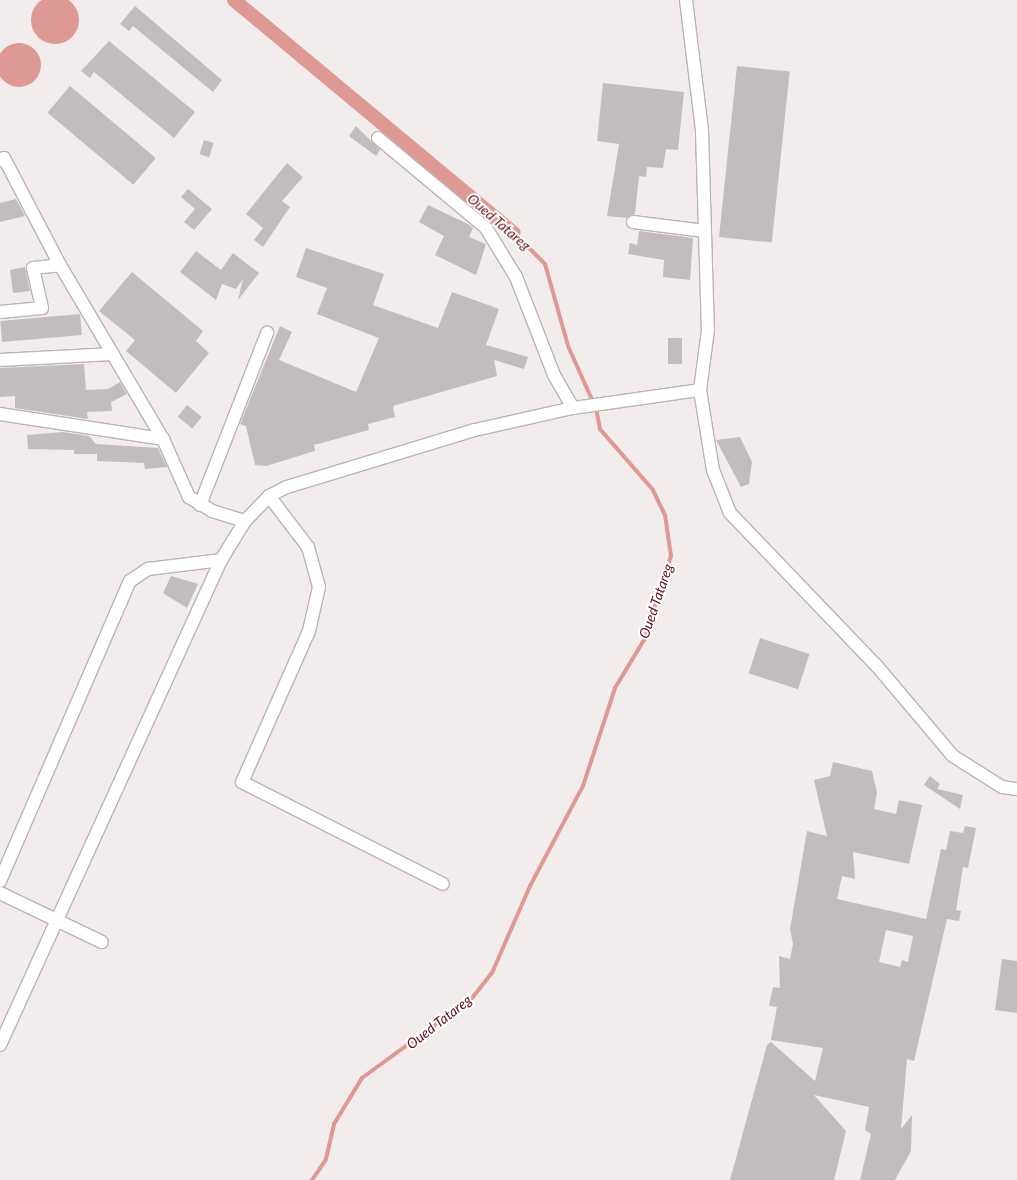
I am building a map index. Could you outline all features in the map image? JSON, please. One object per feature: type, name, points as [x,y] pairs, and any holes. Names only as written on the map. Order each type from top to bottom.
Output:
[{"type":"street","points":[[686,0],[702,131],[708,330],[700,390],[713,470],[730,513],[876,665],[953,756],[1002,787],[1017,789]]},
{"type":"street","points":[[378,138],[486,228],[516,277],[554,375],[573,408]]},
{"type":"street","points":[[0,160],[4,158],[60,265],[163,439],[189,497],[200,505],[245,521]]},
{"type":"street","points":[[632,222],[704,231]]},
{"type":"street","points":[[0,312],[42,308],[34,268],[60,265]]},
{"type":"street","points":[[200,505],[267,333]]},
{"type":"street","points":[[0,360],[113,354]]},
{"type":"street","points":[[0,1045],[222,560],[245,521],[269,496],[287,487],[466,433],[573,408],[700,390]]},
{"type":"street","points":[[0,414],[163,439]]},
{"type":"street","points":[[269,496],[308,547],[319,587],[310,631],[242,782],[443,884]]},
{"type":"street","points":[[0,881],[130,581],[148,569],[222,560]]},
{"type":"street","points":[[0,893],[56,922],[102,942]]},
{"type":"shaded area","points":[[50,-4],[60,-4],[69,0],[75,6],[79,20],[75,34],[69,40],[60,44],[50,44],[41,40],[35,34],[31,25],[31,15],[35,6],[41,0]]},
{"type":"shaded area","points":[[15,43],[23,43],[35,49],[41,65],[35,81],[23,87],[15,87],[3,81],[-3,69],[-3,61],[3,49]]},
{"type":"building","points":[[135,6],[222,80],[213,92],[133,26],[129,31],[120,24]]},
{"type":"building","points":[[109,41],[195,112],[174,138],[94,72],[90,78],[81,71]]},
{"type":"building","points":[[737,66],[790,72],[772,243],[719,237]]},
{"type":"building","points":[[603,83],[684,92],[678,150],[666,149],[663,168],[647,167],[646,177],[639,176],[635,214],[626,218],[607,216],[619,144],[597,141]]},
{"type":"building","points":[[70,86],[156,158],[133,185],[48,113]]},
{"type":"building","points":[[356,126],[380,150],[376,156],[349,136]]},
{"type":"building","points":[[204,140],[214,143],[209,157],[200,154]]},
{"type":"building","points":[[287,163],[303,177],[282,201],[290,207],[263,247],[254,240],[263,228],[246,214]]},
{"type":"building","points":[[188,189],[212,209],[194,230],[184,222],[195,209],[181,197]]},
{"type":"building","points":[[16,199],[25,216],[0,222],[0,203]]},
{"type":"building","points":[[428,205],[468,224],[473,228],[469,237],[486,244],[476,275],[435,255],[444,236],[419,222]]},
{"type":"building","points":[[639,231],[693,238],[690,280],[663,277],[664,260],[628,254],[630,243],[637,245]]},
{"type":"building","points":[[306,248],[384,274],[373,305],[438,328],[452,292],[499,309],[486,345],[528,357],[524,369],[494,360],[497,376],[393,406],[395,417],[368,424],[369,430],[314,445],[315,451],[266,466],[255,465],[246,426],[240,424],[280,326],[292,332],[279,360],[356,392],[379,338],[317,314],[327,288],[296,277]]},
{"type":"building","points":[[196,251],[221,270],[233,253],[259,273],[238,300],[243,279],[236,289],[222,284],[216,300],[180,272]]},
{"type":"building","points":[[25,267],[30,291],[13,293],[10,270]]},
{"type":"building","points":[[132,272],[203,331],[196,341],[209,353],[176,393],[126,351],[135,340],[99,311]]},
{"type":"building","points":[[80,314],[82,335],[2,342],[0,321]]},
{"type":"building","points":[[668,338],[682,338],[682,364],[668,364]]},
{"type":"building","points":[[84,364],[86,390],[108,389],[120,382],[127,394],[111,402],[112,411],[87,412],[88,419],[15,408],[15,396],[0,397],[0,368]]},
{"type":"building","points":[[187,405],[202,417],[192,429],[178,417]]},
{"type":"building","points":[[63,432],[89,436],[96,444],[158,448],[167,467],[145,469],[144,463],[97,461],[97,454],[74,454],[74,450],[28,449],[27,435]]},
{"type":"building","points":[[740,437],[752,462],[749,484],[741,487],[716,440]]},
{"type":"building","points":[[171,576],[198,584],[187,608],[163,593]]},
{"type":"building","points":[[760,638],[809,654],[798,689],[749,673]]},
{"type":"building","points":[[833,762],[872,771],[877,792],[874,809],[896,814],[899,800],[922,805],[909,864],[853,852],[855,879],[842,876],[837,899],[926,919],[941,849],[946,850],[950,831],[963,833],[965,826],[976,828],[968,868],[963,867],[956,910],[961,911],[959,921],[947,919],[914,1061],[907,1059],[901,1129],[912,1115],[911,1151],[895,1180],[860,1180],[871,1134],[865,1130],[869,1107],[814,1095],[846,1131],[834,1180],[730,1180],[767,1045],[771,1042],[815,1081],[823,1048],[771,1040],[777,1007],[769,1006],[773,987],[780,988],[779,956],[790,959],[793,944],[790,929],[807,831],[827,836],[814,780],[830,776]],"holes":[[[886,930],[913,936],[908,962],[902,960],[900,967],[879,962]]]},
{"type":"building","points":[[930,776],[940,784],[937,789],[963,795],[960,809],[924,785]]},
{"type":"building","points":[[1002,959],[1017,961],[1017,1013],[995,1010]]},
{"type":"waterway","name":"Oued Tatareg","points":[[234,0],[514,233]]},
{"type":"waterway","name":"Oued Tatareg","points":[[514,233],[545,264],[568,346],[593,402]]},
{"type":"waterway","name":"Oued Tatareg","points":[[312,1180],[326,1159],[334,1124],[362,1078],[473,997],[492,973],[530,886],[583,786],[615,688],[644,640],[671,556],[665,515],[653,490],[600,429],[596,408]]}]
